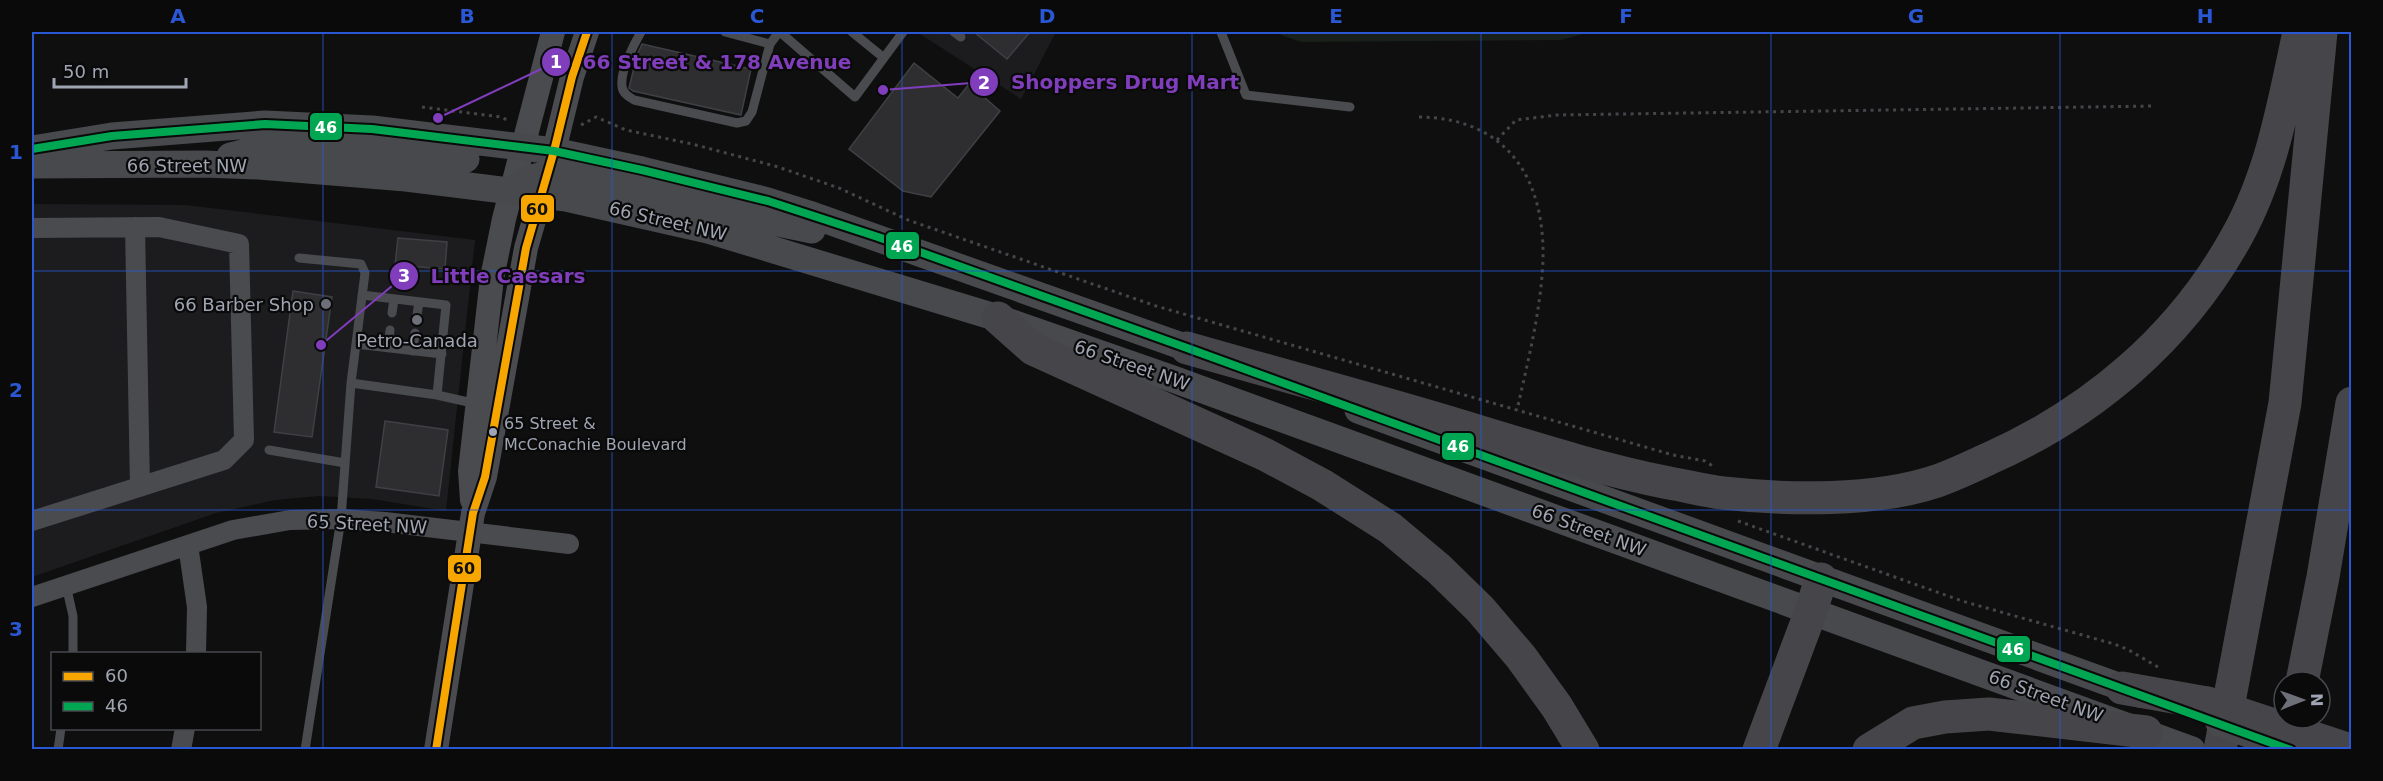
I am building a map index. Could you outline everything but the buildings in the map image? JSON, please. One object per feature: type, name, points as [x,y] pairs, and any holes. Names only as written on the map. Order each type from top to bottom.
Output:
[{"type":"highway","points":[[1187,348],[1629,475],[1720,493],[1792,498],[1863,494],[1937,481],[2015,447],[2094,400],[2126,374],[2174,326],[2202,290],[2238,235],[2259,189],[2278,131],[2299,32]]},
{"type":"highway","points":[[2220,750],[2286,403],[2321,32]]},
{"type":"highway","points":[[998,318],[1033,348],[1266,455],[1331,491],[1390,528],[1439,569],[1480,609],[1527,665],[1557,707],[1583,750]]},
{"type":"highway","points":[[2304,670],[2323,577],[2352,403]]},
{"type":"highway","points":[[1759,750],[1821,579]]},
{"type":"highway","points":[[2122,688],[2350,750]]},
{"type":"highway","points":[[1869,750],[1913,723],[1945,717],[1989,714],[2146,732]]},
{"type":"highway","points":[[2290,750],[2293,730]]},
{"type":"main road","name":"66 Street NW","points":[[32,149],[112,136],[265,124],[372,129],[520,155],[547,174],[617,208],[708,230],[998,318],[2192,750]]},
{"type":"main road","points":[[197,164],[271,146],[291,144],[520,155]]},
{"type":"main road","name":"66 Street NW","points":[[32,165],[197,164],[320,170],[511,191],[547,174],[642,170],[768,201],[878,237],[1187,348],[2122,688]]},
{"type":"main road","points":[[2205,710],[2290,750]]},
{"type":"street","points":[[471,523],[470,471],[492,278],[511,191],[553,32]]},
{"type":"street","points":[[436,750],[471,523],[485,477],[526,248],[572,77],[587,32]]},
{"type":"street","points":[[135,227],[140,487]]},
{"type":"street","points":[[32,228],[159,227],[239,244],[244,440],[224,460],[32,521],[32,502]]},
{"type":"street","name":"65 Street NW","points":[[32,597],[233,530],[290,520],[340,519],[471,523],[569,544]]},
{"type":"street","points":[[188,545],[197,607],[196,652]]},
{"type":"street","points":[[181,750],[185,730]]},
{"type":"lane","points":[[641,32],[632,48],[626,68],[622,86],[626,94],[634,100],[737,123],[746,121],[752,112],[770,44],[780,32],[855,97],[903,32]]},
{"type":"lane","points":[[725,32],[770,44]]},
{"type":"lane","points":[[852,32],[884,58]]},
{"type":"lane","points":[[1221,32],[1246,95],[1350,107]]},
{"type":"lane","points":[[299,258],[361,264],[365,273],[351,383],[340,519],[305,750]]},
{"type":"lane","points":[[362,295],[446,306],[437,395]]},
{"type":"lane","points":[[392,313],[394,299]]},
{"type":"lane","points":[[417,315],[419,302]]},
{"type":"lane","points":[[388,348],[390,330]]},
{"type":"lane","points":[[413,351],[415,333]]},
{"type":"lane","points":[[356,344],[442,354]]},
{"type":"lane","points":[[351,383],[437,395],[477,404]]},
{"type":"lane","points":[[269,450],[345,463]]},
{"type":"lane","points":[[66,585],[73,616],[73,652]]},
{"type":"lane","points":[[58,750],[61,730]]},
{"type":"path","points":[[1497,140],[1516,120],[1557,115],[2155,106]]},
{"type":"path","points":[[422,107],[501,117],[507,121]]},
{"type":"path","points":[[582,125],[596,117],[626,130],[692,144],[774,166],[839,188],[908,220],[1119,294],[1517,411],[1673,455],[1705,461],[1715,468],[1720,493]]},
{"type":"path","points":[[1419,117],[1445,118],[1470,124],[1488,132],[1519,163],[1537,206],[1543,237],[1540,295],[1517,411]]},
{"type":"path","points":[[1737,520],[1962,601],[2114,644],[2159,668]]},
{"type":"shaded area","points":[[917,32],[1056,32],[1021,99]]},
{"type":"shaded area","points":[[1277,32],[1590,32],[1561,40],[1302,42]]},
{"type":"shaded area","points":[[32,204],[186,205],[475,240],[446,511],[372,499],[319,496],[275,500],[216,513],[32,577]]},
{"type":"transit line","name":"60","points":[[436,750],[473,513],[485,477],[526,248],[554,151],[572,77],[587,32]]},
{"type":"transit line","name":"46","points":[[32,149],[112,136],[265,124],[372,129],[554,151],[768,201],[878,237],[1187,348],[2291,750]]},
{"type":"place","name":"Shoppers Drug Mart","points":[[883,90]]},
{"type":"place","name":"66 Street & 178 Avenue","points":[[438,118]]},
{"type":"place","name":"66 Barber Shop","points":[[326,304]]},
{"type":"place","name":"Petro-Canada","points":[[417,320]]},
{"type":"place","name":"Little Caesars","points":[[321,345]]},
{"type":"place","name":"65 Street & McConachie Boulevard","points":[[493,432]]}]
